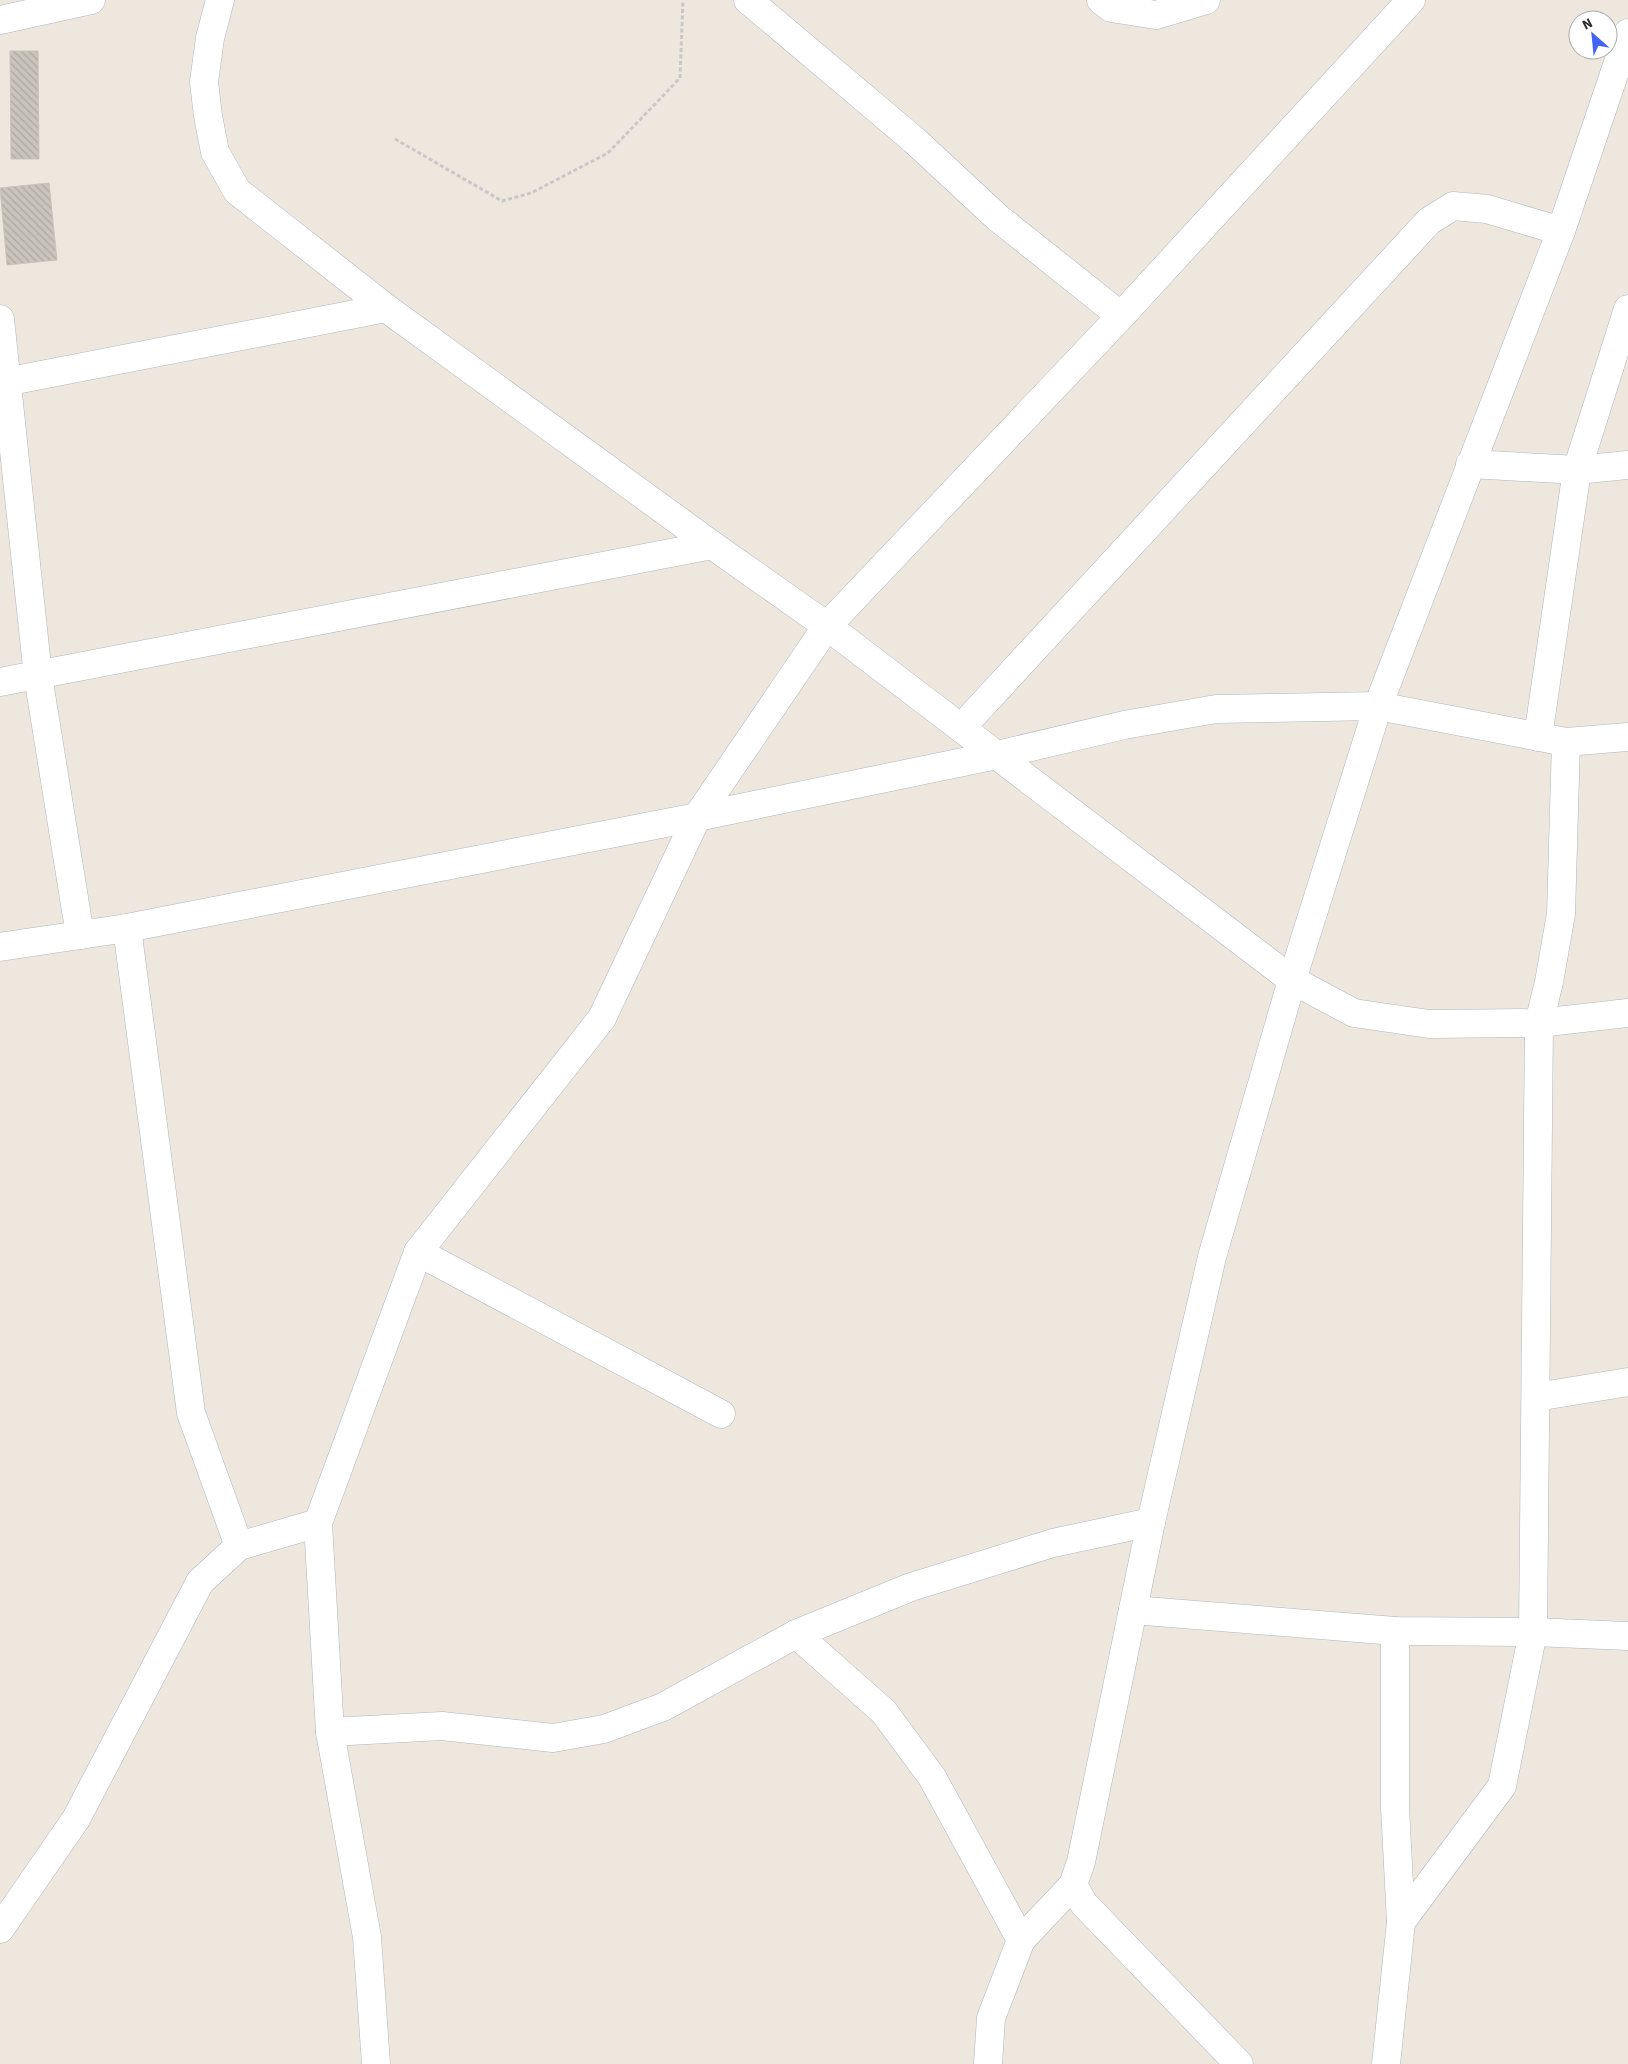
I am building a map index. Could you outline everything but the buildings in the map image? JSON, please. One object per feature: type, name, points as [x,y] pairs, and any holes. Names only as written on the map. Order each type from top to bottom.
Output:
[{"type":"street","points":[[0,20],[91,0]]},
{"type":"street","points":[[220,0],[210,38],[204,82],[215,152],[237,191],[386,308],[712,545],[827,626],[1292,980],[1354,1013],[1429,1024],[1539,1023],[1628,1012]]},
{"type":"street","points":[[748,0],[914,140],[998,218],[1121,316]]},
{"type":"street","points":[[1101,0],[1111,8],[1156,15],[1206,0]]},
{"type":"street","points":[[376,2064],[367,1937],[330,1732],[318,1523],[418,1252],[602,1018],[697,817],[827,626],[1121,316],[1412,0]]},
{"type":"street","points":[[988,2064],[991,2018],[1021,1940],[1073,1885],[1081,1862],[1151,1522],[1212,1257],[1292,980],[1332,858],[1378,706],[1561,230],[1628,33]]},
{"type":"street","points":[[961,728],[1429,221],[1452,206],[1487,209],[1561,230]]},
{"type":"street","points":[[4,382],[386,308]]},
{"type":"street","points":[[1538,737],[1577,470],[1628,309]]},
{"type":"street","points":[[0,319],[4,382],[38,676],[80,935]]},
{"type":"street","points":[[1470,464],[1577,470],[1628,465]]},
{"type":"street","points":[[0,682],[712,545]]},
{"type":"street","points":[[0,947],[127,928],[697,817],[997,755],[1124,725],[1216,709],[1378,706],[1566,742],[1628,737]]},
{"type":"street","points":[[1401,1922],[1502,1786],[1533,1632],[1539,1023],[1549,982],[1561,914],[1566,742]]},
{"type":"street","points":[[127,928],[191,1413],[239,1546]]},
{"type":"street","points":[[418,1252],[720,1414]]},
{"type":"street","points":[[1536,1397],[1628,1382]]},
{"type":"street","points":[[330,1732],[442,1726],[553,1738],[604,1729],[663,1707],[796,1634],[910,1587],[1053,1543],[1151,1522]]},
{"type":"street","points":[[0,1929],[76,1819],[200,1582],[239,1546],[318,1523]]},
{"type":"street","points":[[1133,1610],[1395,1631],[1533,1632],[1628,1636]]},
{"type":"street","points":[[1386,2064],[1401,1922],[1395,1807],[1395,1631]]},
{"type":"street","points":[[796,1634],[884,1712],[932,1777],[1021,1940]]},
{"type":"street","points":[[1073,1885],[1084,1904],[1239,2064]]},
{"type":"path","points":[[395,139],[502,201],[531,193],[608,153],[680,78],[683,0]]}]
